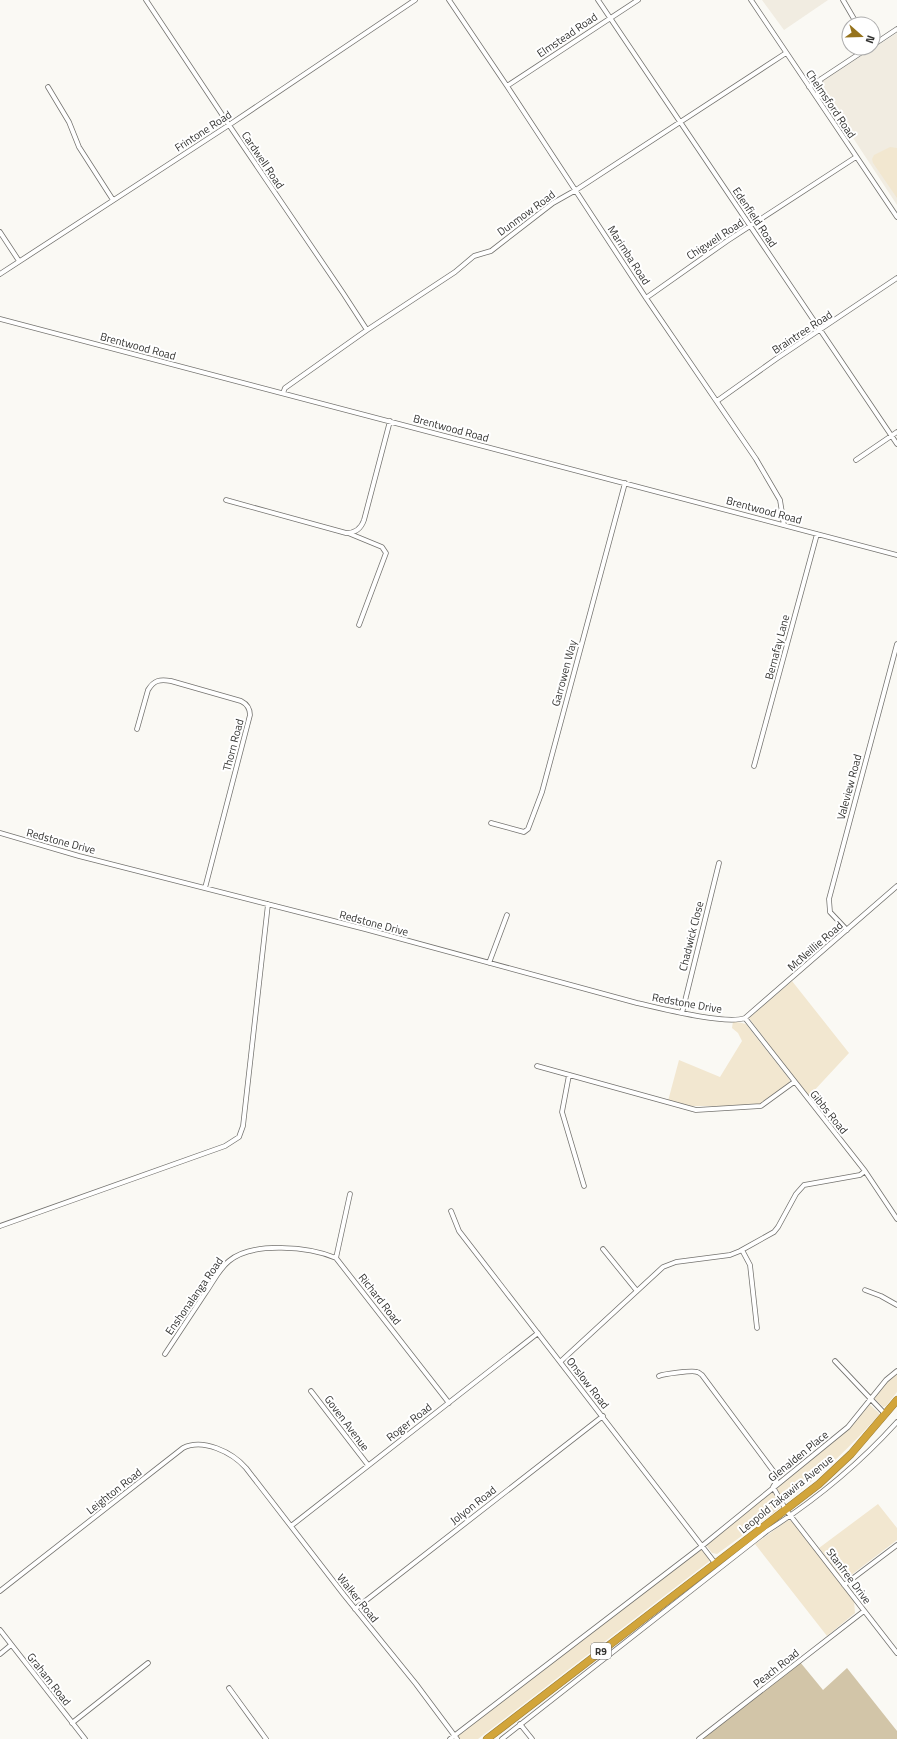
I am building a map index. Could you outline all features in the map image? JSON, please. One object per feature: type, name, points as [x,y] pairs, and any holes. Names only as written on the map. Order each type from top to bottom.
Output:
[{"type":"highway","name":"Leopold Takawira Avenue","points":[[715,1564],[728,1559],[788,1513],[851,1454],[897,1400]]},
{"type":"highway","name":"R9","points":[[487,1739],[715,1564]]},
{"type":"street","name":"Cardwell Road","points":[[146,0],[343,293],[366,330]]},
{"type":"street","name":"Frintone Road","points":[[0,274],[229,125],[414,0]]},
{"type":"street","name":"Marimba Road","points":[[449,0],[646,298],[717,401],[776,492],[782,506],[784,525]]},
{"type":"street","name":"Edenfield Road","points":[[598,0],[897,444]]},
{"type":"street","name":"Elmstead Road","points":[[507,86],[638,0]]},
{"type":"street","name":"Chelmsford Road","points":[[751,0],[897,217]]},
{"type":"street","points":[[842,0],[852,16]]},
{"type":"street","points":[[881,40],[897,29]]},
{"type":"street","name":"Dunmow Road","points":[[282,393],[285,388],[366,330],[455,272],[474,256],[490,251],[553,203],[681,123],[786,53]]},
{"type":"street","points":[[809,87],[856,56]]},
{"type":"street","points":[[818,99],[818,90],[822,79]]},
{"type":"street","points":[[48,87],[69,122],[79,148],[113,200]]},
{"type":"street","name":"Chigwell Road","points":[[646,298],[695,263],[856,157]]},
{"type":"street","points":[[0,232],[19,261]]},
{"type":"street","name":"Braintree Road","points":[[717,401],[771,362],[897,278]]},
{"type":"street","name":"Brentwood Road","points":[[0,319],[897,555]]},
{"type":"street","points":[[346,533],[358,530],[363,523],[390,421]]},
{"type":"street","points":[[856,460],[897,432]]},
{"type":"street","name":"Garrowen Way","points":[[491,822],[524,832],[528,829],[542,792],[625,483]]},
{"type":"street","points":[[226,500],[346,533],[382,547],[386,553],[358,626]]},
{"type":"street","name":"Bernafay Lane","points":[[754,766],[817,534]]},
{"type":"street","name":"Valeview Road","points":[[847,930],[830,912],[829,899],[897,644]]},
{"type":"street","name":"Thorn Road","points":[[137,729],[148,690],[155,680],[241,702],[248,706],[250,710],[205,888]]},
{"type":"street","name":"Redstone Drive","points":[[0,833],[79,856],[268,904],[637,1003],[682,1013],[730,1020],[745,1018]]},
{"type":"street","name":"Chadwick Close","points":[[682,1013],[719,863]]},
{"type":"street","name":"McNeillie Road","points":[[745,1018],[897,886]]},
{"type":"street","points":[[0,1226],[225,1146],[239,1137],[243,1126],[268,904]]},
{"type":"street","points":[[490,963],[507,915]]},
{"type":"street","name":"Gibbs Road","points":[[745,1018],[865,1171],[897,1219]]},
{"type":"street","points":[[537,1066],[696,1110],[761,1106],[794,1082]]},
{"type":"street","points":[[570,1075],[562,1112],[584,1186]]},
{"type":"street","points":[[560,1362],[663,1267],[670,1263],[730,1255],[742,1250],[774,1232],[796,1194],[804,1185],[860,1175],[865,1171]]},
{"type":"street","points":[[336,1258],[350,1194]]},
{"type":"street","name":"Onslow Road","points":[[451,1211],[459,1231],[715,1564]]},
{"type":"street","name":"Enshonalanga Road","points":[[165,1354],[223,1267],[237,1256],[264,1249],[289,1247],[321,1253],[336,1258]]},
{"type":"street","points":[[603,1249],[637,1291]]},
{"type":"street","points":[[742,1250],[750,1265],[757,1328]]},
{"type":"street","name":"Richard Road","points":[[336,1258],[449,1403]]},
{"type":"street","points":[[865,1290],[881,1296],[897,1305]]},
{"type":"street","name":"Roger Road","points":[[291,1526],[538,1333]]},
{"type":"street","points":[[835,1361],[885,1414]]},
{"type":"street","points":[[659,1376],[666,1373],[681,1373],[690,1371],[696,1371],[702,1375],[777,1476],[773,1488]]},
{"type":"street","name":"Glenalden Place","points":[[450,1739],[456,1737],[702,1546],[848,1427],[886,1380],[897,1371]]},
{"type":"street","name":"Goven Avenue","points":[[312,1391],[368,1465]]},
{"type":"street","name":"Jolyon Road","points":[[355,1609],[602,1416]]},
{"type":"street","points":[[788,1513],[866,1454],[897,1422]]},
{"type":"street","name":"Leighton Road","points":[[0,1591],[183,1448],[189,1445],[197,1444],[214,1448],[234,1457],[246,1468]]},
{"type":"street","name":"Walker Road","points":[[246,1468],[456,1737]]},
{"type":"street","name":"Stanfree Drive","points":[[773,1488],[788,1513],[897,1653]]},
{"type":"street","points":[[844,1584],[897,1545]]},
{"type":"street","points":[[502,1739],[728,1559]]},
{"type":"street","points":[[663,1612],[664,1602]]},
{"type":"street","name":"Peach Road","points":[[699,1739],[864,1611]]},
{"type":"street","name":"Graham Road","points":[[0,1630],[85,1739]]},
{"type":"street","points":[[0,1654],[11,1645]]},
{"type":"street","points":[[72,1723],[148,1663]]},
{"type":"street","points":[[228,1688],[266,1739]]},
{"type":"street","points":[[520,1724],[532,1739]]},
{"type":"shaded area","points":[[762,0],[828,0],[784,30]]},
{"type":"shaded area","points":[[897,33],[897,205],[825,95],[822,85],[824,80],[861,56],[881,56],[881,43]]},
{"type":"shaded area","points":[[890,147],[897,148],[897,198],[873,163],[872,159],[874,155]]},
{"type":"shaded area","points":[[792,981],[849,1053],[811,1094],[807,1095],[749,1018]]},
{"type":"shaded area","points":[[733,1021],[746,1024],[790,1080],[789,1083],[764,1104],[756,1106],[689,1106],[668,1101],[679,1060],[720,1077],[742,1041],[738,1033],[732,1028]]},
{"type":"shaded area","points":[[897,1372],[897,1392],[886,1406],[883,1407],[874,1398],[887,1381]]},
{"type":"shaded area","points":[[869,1404],[879,1413],[879,1415],[846,1450],[811,1482],[786,1502],[782,1499],[778,1494],[776,1487],[848,1428]]},
{"type":"shaded area","points":[[772,1490],[781,1504],[780,1508],[717,1554],[712,1553],[706,1545]]},
{"type":"shaded area","points":[[878,1504],[897,1528],[897,1540],[850,1576],[845,1577],[840,1575],[819,1548]]},
{"type":"shaded area","points":[[788,1520],[792,1521],[854,1601],[855,1613],[827,1636],[755,1544]]},
{"type":"shaded area","points":[[702,1547],[711,1560],[478,1739],[458,1739],[456,1736]]},
{"type":"shaded area","points":[[800,1662],[823,1690],[847,1668],[897,1731],[897,1739],[702,1739]]}]
